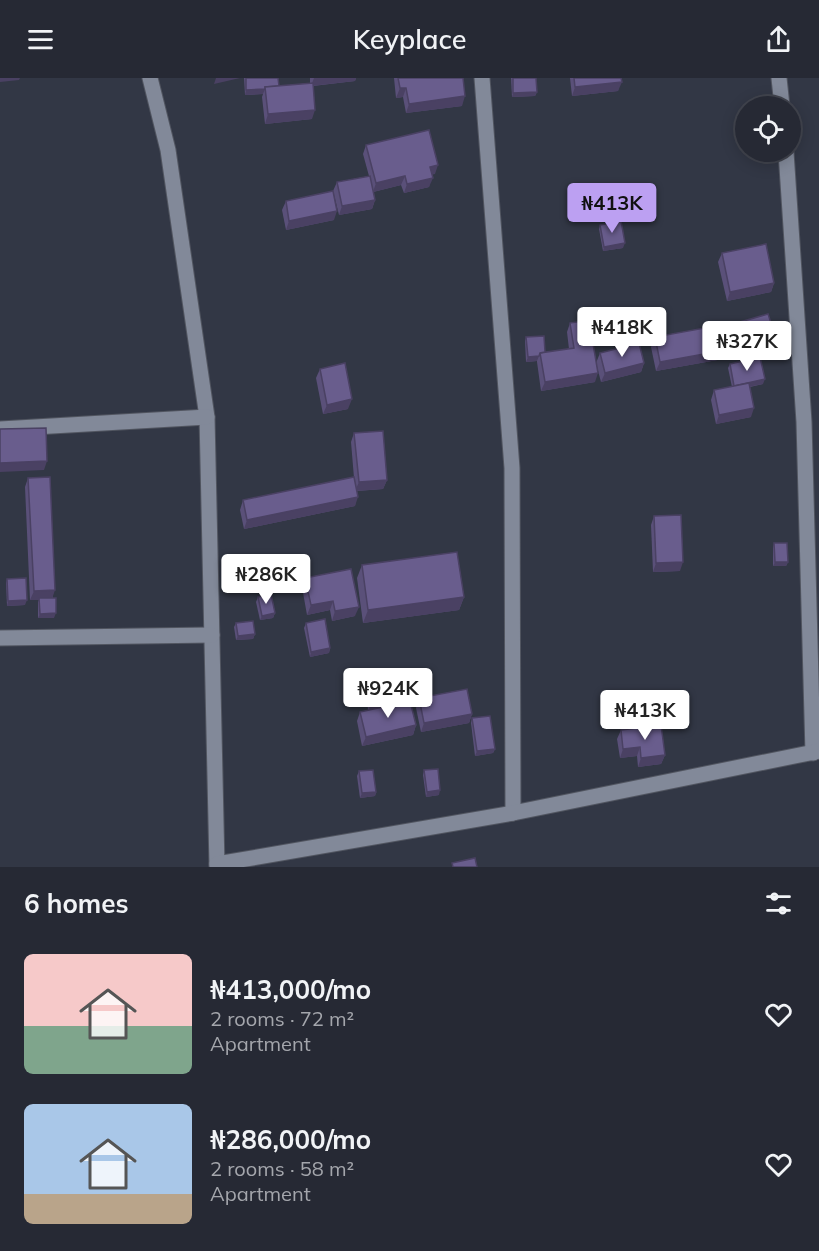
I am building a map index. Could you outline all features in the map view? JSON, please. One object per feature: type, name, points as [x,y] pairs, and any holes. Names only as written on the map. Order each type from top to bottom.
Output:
[{"type":"street","points":[[150,78],[168,150],[207,417],[217,866],[513,813],[816,752],[804,422],[787,162]]},
{"type":"street","points":[[482,78],[512,468],[513,813]]},
{"type":"street","points":[[779,78],[781,96]]},
{"type":"street","points":[[0,429],[207,417]]},
{"type":"street","points":[[0,638],[212,635]]},
{"type":"building","points":[[246,78],[278,78],[279,86],[246,90]]},
{"type":"building","points":[[398,78],[463,78],[465,96],[409,104],[406,88],[400,88]]},
{"type":"building","points":[[513,78],[536,78],[537,92],[513,93]]},
{"type":"building","points":[[574,78],[621,78],[622,82],[575,87]]},
{"type":"building","points":[[313,83],[315,110],[268,114],[265,87]]},
{"type":"building","points":[[429,130],[438,165],[430,167],[433,178],[407,184],[405,176],[376,183],[366,145]]},
{"type":"building","points":[[370,176],[375,200],[342,206],[337,182]]},
{"type":"building","points":[[333,191],[337,211],[289,221],[286,201]]},
{"type":"building","points":[[621,221],[625,243],[604,247],[600,225]]},
{"type":"building","points":[[766,244],[774,283],[730,292],[722,253]]},
{"type":"building","points":[[768,314],[774,332],[731,344],[726,326]]},
{"type":"building","points":[[589,320],[598,373],[545,382],[540,353],[574,348],[570,323]]},
{"type":"building","points":[[721,325],[726,350],[660,362],[655,337]]},
{"type":"building","points":[[544,336],[545,352],[540,353],[539,356],[528,357],[526,337]]},
{"type":"building","points":[[639,343],[644,363],[605,373],[600,353]]},
{"type":"building","points":[[760,357],[765,379],[734,386],[730,364]]},
{"type":"building","points":[[345,363],[352,399],[327,405],[320,369]]},
{"type":"building","points":[[749,383],[754,408],[719,415],[714,390]]},
{"type":"building","points":[[46,428],[47,461],[0,463],[0,429]]},
{"type":"building","points":[[383,431],[387,480],[359,482],[354,433]]},
{"type":"building","points":[[50,477],[55,590],[34,591],[28,478]]},
{"type":"building","points":[[354,477],[358,497],[247,520],[243,500]]},
{"type":"building","points":[[681,515],[683,562],[656,563],[654,516]]},
{"type":"building","points":[[774,543],[787,543],[788,562],[775,562]]},
{"type":"building","points":[[457,552],[464,597],[368,610],[362,565]]},
{"type":"building","points":[[351,569],[359,607],[335,611],[333,601],[311,605],[305,578]]},
{"type":"building","points":[[26,578],[27,600],[8,601],[7,579]]},
{"type":"building","points":[[271,594],[275,613],[262,616],[258,597]]},
{"type":"building","points":[[39,598],[56,598],[56,613],[40,614]]},
{"type":"building","points":[[325,619],[330,648],[311,652],[306,623]]},
{"type":"building","points":[[253,621],[255,634],[238,636],[236,623]]},
{"type":"building","points":[[388,680],[391,705],[370,707],[368,682]]},
{"type":"building","points":[[467,689],[472,714],[424,723],[419,698]]},
{"type":"building","points":[[410,701],[416,725],[366,737],[360,712]]},
{"type":"building","points":[[490,716],[495,749],[477,751],[472,718]]},
{"type":"building","points":[[661,725],[665,755],[641,758],[640,747],[623,749],[621,730]]},
{"type":"building","points":[[438,769],[440,790],[427,792],[424,770]]},
{"type":"building","points":[[373,770],[376,792],[362,793],[359,771]]},
{"type":"building","points":[[475,858],[477,867],[453,867],[452,863]]}]
